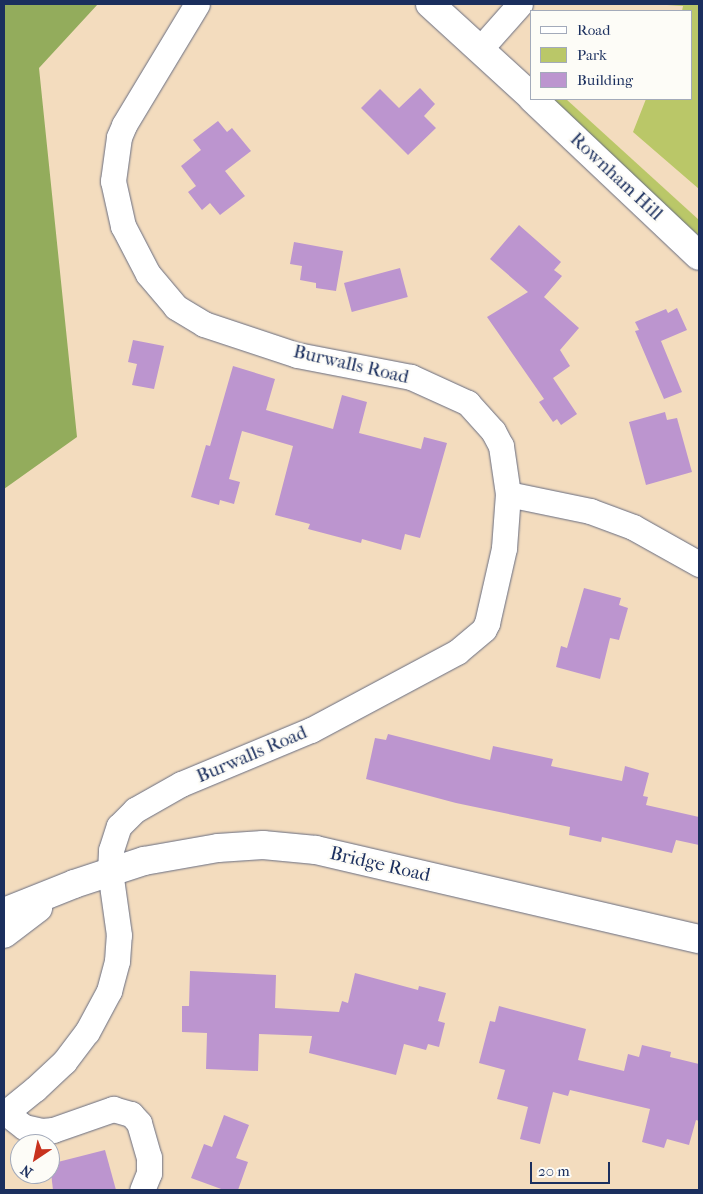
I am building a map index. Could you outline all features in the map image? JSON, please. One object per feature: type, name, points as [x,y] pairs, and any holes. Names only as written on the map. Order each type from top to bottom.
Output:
[{"type":"main road","name":"Rownham Hill","points":[[430,4],[530,96]]},
{"type":"main road","name":"Rownham Hill","points":[[534,100],[699,256]]},
{"type":"main road","name":"Bridge Road","points":[[4,912],[110,871],[153,859],[218,848],[290,846],[316,850],[699,938]]},
{"type":"main road","name":"Bridge Road","points":[[4,934],[60,889]]},
{"type":"street","name":"Burwalls Road","points":[[5,1114],[64,1062],[86,1032],[109,991],[118,961],[119,934],[110,871],[111,850],[119,826],[136,810],[181,784],[311,730],[457,652],[484,629],[492,608],[504,548],[508,494],[498,440],[468,403],[411,377],[297,355],[204,324],[176,308],[148,274],[123,226],[113,181],[119,137],[124,125],[198,4]]},
{"type":"street","points":[[480,49],[520,4]]},
{"type":"street","points":[[508,494],[590,511],[633,527],[699,564]]},
{"type":"street","points":[[5,1114],[24,1127],[42,1131],[54,1130],[112,1109],[131,1114],[139,1123],[149,1157],[149,1172],[142,1190]]},
{"type":"green space","points":[[4,4],[98,4],[39,68],[77,437],[4,489]]},
{"type":"green space","points":[[651,4],[699,4],[699,189],[633,132],[646,100],[693,100],[693,10],[682,10],[683,6]]},
{"type":"green space","points":[[552,100],[567,100],[699,220],[699,236],[621,166]]},
{"type":"building","points":[[420,88],[435,104],[424,116],[436,128],[408,155],[361,108],[380,89],[399,108]]},
{"type":"building","points":[[218,121],[227,132],[232,128],[251,151],[225,171],[245,196],[220,215],[210,203],[202,210],[188,192],[196,186],[181,166],[201,150],[193,140]]},
{"type":"building","points":[[519,225],[561,262],[554,270],[562,276],[544,297],[579,328],[560,350],[570,366],[553,378],[577,414],[561,425],[557,419],[553,422],[539,402],[544,399],[487,317],[528,292],[490,259]]},
{"type":"building","points":[[294,242],[343,251],[336,291],[316,288],[316,283],[300,280],[302,266],[290,264]]},
{"type":"building","points":[[400,268],[408,297],[352,312],[344,283]]},
{"type":"building","points":[[677,308],[687,330],[661,341],[682,392],[664,399],[635,331],[639,330],[635,322],[666,309],[668,313]]},
{"type":"building","points":[[133,340],[164,346],[154,389],[132,385],[137,364],[128,362]]},
{"type":"building","points":[[233,366],[275,379],[266,410],[333,429],[342,395],[367,402],[359,433],[421,449],[424,437],[447,443],[420,538],[405,534],[401,550],[362,539],[361,543],[308,529],[310,524],[275,515],[293,446],[242,431],[229,479],[240,482],[234,504],[220,500],[219,505],[191,497],[206,445],[210,446]]},
{"type":"building","points":[[665,412],[667,420],[677,418],[692,472],[646,485],[629,422]]},
{"type":"building","points":[[584,588],[621,598],[619,605],[628,608],[619,640],[610,638],[600,679],[556,667],[561,646],[567,648]]},
{"type":"building","points":[[388,734],[490,760],[493,746],[553,759],[551,766],[622,781],[625,766],[649,773],[643,796],[648,797],[646,805],[699,817],[699,845],[676,840],[672,853],[602,837],[601,842],[569,835],[570,827],[456,803],[366,779],[375,738],[386,740]]},
{"type":"building","points":[[190,971],[276,975],[275,1008],[339,1012],[342,1001],[348,1003],[355,973],[418,990],[419,986],[446,993],[438,1021],[445,1023],[439,1047],[428,1044],[426,1050],[404,1044],[396,1075],[309,1053],[312,1036],[259,1034],[258,1071],[206,1069],[207,1033],[182,1032],[182,1006],[189,1006]]},
{"type":"building","points":[[499,1006],[586,1029],[578,1060],[624,1071],[628,1054],[639,1057],[642,1045],[671,1052],[670,1057],[699,1064],[699,1121],[696,1120],[689,1145],[667,1139],[664,1148],[642,1142],[650,1109],[570,1090],[568,1096],[553,1092],[540,1144],[520,1139],[528,1107],[497,1099],[505,1070],[479,1063],[490,1021],[495,1022]]},
{"type":"building","points":[[224,1115],[249,1125],[236,1158],[248,1162],[238,1190],[224,1190],[191,1178],[204,1144],[212,1147]]},
{"type":"building","points":[[105,1150],[116,1190],[53,1190],[52,1184],[60,1184],[60,1161]]}]
